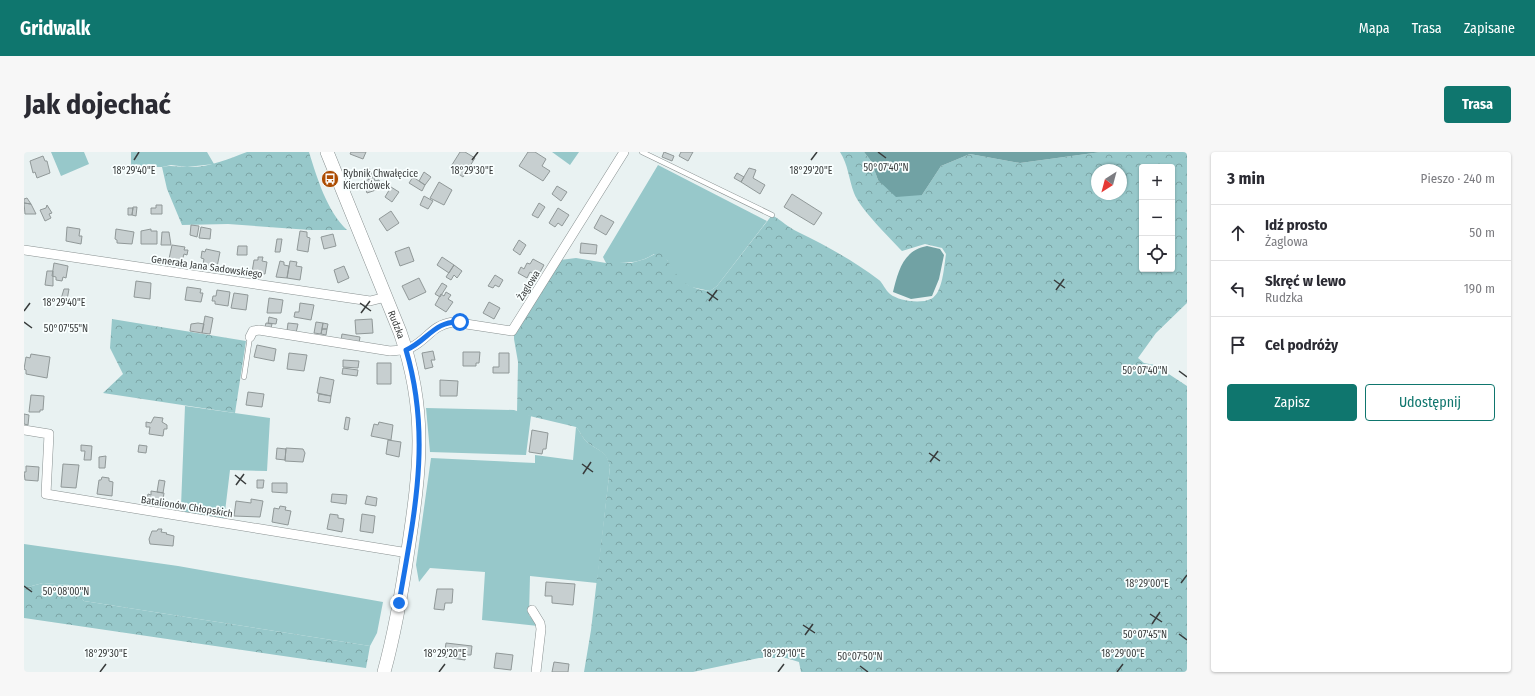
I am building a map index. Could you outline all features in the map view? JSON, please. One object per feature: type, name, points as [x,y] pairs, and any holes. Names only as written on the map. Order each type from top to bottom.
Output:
[{"type":"main road","name":"Rudzka","points":[[327,152],[406,350],[417,398],[420,444],[418,487],[395,626],[384,672]]},
{"type":"street","name":"Żaglowa","points":[[406,350],[413,347],[444,323],[454,322],[473,324],[512,331],[624,152]]},
{"type":"street","name":"Generała Jana Sadowskiego","points":[[24,250],[370,301],[386,297]]},
{"type":"street","points":[[250,337],[253,331],[259,330],[390,351],[406,350]]},
{"type":"street","name":"Batalionów Chłopskich","points":[[24,430],[48,434],[46,494],[408,553]]},
{"type":"street","points":[[532,610],[540,623],[541,629],[536,672]]},
{"type":"lane","points":[[642,152],[772,216]]},
{"type":"lane","points":[[244,377],[250,337]]},
{"type":"green space","points":[[51,152],[84,152],[89,164],[61,176]]},
{"type":"green space","points":[[131,152],[207,152],[214,164],[187,167],[171,165],[162,167],[131,167]]},
{"type":"green space","points":[[247,152],[309,152],[319,183],[328,204],[347,230],[310,230],[228,224],[182,225],[167,189],[162,167],[203,166]]},
{"type":"green space","points":[[552,152],[579,152],[570,165]]},
{"type":"green space","points":[[840,152],[864,152],[871,161],[878,180],[922,195],[941,166],[970,154],[1020,163],[1101,152],[1187,152],[1187,303],[1156,333],[1138,358],[1144,363],[1155,365],[1187,386],[1187,672],[801,672],[799,662],[786,658],[759,658],[693,672],[584,672],[591,630],[610,467],[604,454],[586,441],[576,427],[517,413],[518,362],[514,332],[560,260],[576,258],[606,263],[631,263],[645,259],[661,251],[675,273],[685,283],[692,287],[710,291],[717,286],[772,215],[795,230],[860,266],[879,280],[890,294],[904,300],[926,301],[931,299],[935,296],[940,285],[944,272],[946,254],[942,248],[925,244],[902,251],[857,200],[852,188],[847,167]]},
{"type":"green space","points":[[658,165],[767,221],[717,286],[710,291],[691,287],[682,282],[675,275],[667,260],[654,254],[643,260],[625,263],[606,263],[603,257]]},
{"type":"green space","points":[[112,319],[246,341],[235,413],[103,393],[123,374],[110,348]]},
{"type":"green space","points":[[185,406],[270,418],[267,471],[230,470],[224,520],[182,512]]},
{"type":"green space","points":[[426,408],[514,410],[531,416],[526,455],[430,452]]},
{"type":"green space","points":[[576,427],[586,441],[605,454],[609,461],[610,467],[597,583],[530,576],[529,615],[538,626],[482,620],[485,572],[430,568],[419,582],[416,565],[431,458],[535,463],[535,455],[573,460]]},
{"type":"green space","points":[[24,544],[178,566],[383,602],[377,633],[370,646],[84,601],[70,585],[43,583],[24,588]]},
{"type":"green space","points":[[43,583],[70,585],[84,601],[370,646],[366,668],[24,618],[24,588]]},
{"type":"shaded area","points":[[864,152],[1101,152],[1020,163],[970,154],[941,166],[922,195],[896,197],[878,180],[871,161]]},
{"type":"shaded area","points":[[927,246],[940,249],[944,255],[939,279],[932,296],[911,299],[893,292],[897,277],[907,257],[919,248]]},
{"type":"building","points":[[351,152],[366,152],[363,159],[350,154]]},
{"type":"building","points":[[460,152],[465,152],[475,158],[463,177],[450,168]]},
{"type":"building","points":[[528,152],[535,152],[546,159],[542,166],[550,171],[543,181],[519,166]]},
{"type":"building","points":[[664,152],[674,156],[672,161],[662,157]]},
{"type":"building","points":[[681,152],[693,152],[688,161],[679,156]]},
{"type":"building","points":[[43,156],[45,161],[47,161],[50,173],[37,178],[35,172],[33,173],[30,161]]},
{"type":"building","points":[[749,168],[756,170],[753,178],[765,185],[760,194],[741,182]]},
{"type":"building","points":[[370,169],[373,177],[368,179],[364,171]]},
{"type":"building","points":[[424,172],[431,177],[425,185],[419,181]]},
{"type":"building","points":[[737,173],[744,177],[741,182],[734,178]]},
{"type":"building","points":[[374,177],[375,181],[379,180],[382,188],[367,193],[363,182]]},
{"type":"building","points":[[413,177],[425,185],[422,191],[409,183]]},
{"type":"building","points":[[439,182],[452,190],[444,205],[430,198]]},
{"type":"building","points":[[557,186],[567,192],[561,201],[552,194]]},
{"type":"building","points":[[391,187],[399,192],[392,202],[385,197]]},
{"type":"building","points":[[792,194],[822,213],[814,225],[784,207]]},
{"type":"building","points":[[424,196],[433,201],[428,209],[420,205]]},
{"type":"building","points":[[27,198],[31,204],[24,203],[24,199]]},
{"type":"building","points":[[24,203],[31,204],[36,214],[25,214]]},
{"type":"building","points":[[539,203],[545,207],[538,218],[532,215]]},
{"type":"building","points":[[47,205],[52,213],[49,214],[51,218],[45,221],[40,210],[46,208]]},
{"type":"building","points":[[156,205],[162,205],[162,214],[151,214],[151,208],[156,208]]},
{"type":"building","points":[[133,207],[137,207],[136,216],[132,215]]},
{"type":"building","points":[[128,208],[133,208],[132,215],[128,215]]},
{"type":"building","points":[[558,208],[569,215],[562,226],[558,223],[555,227],[549,223]]},
{"type":"building","points":[[391,211],[399,223],[387,231],[379,219]]},
{"type":"building","points":[[601,215],[614,222],[606,235],[594,228]]},
{"type":"building","points":[[191,225],[199,226],[197,237],[190,235]]},
{"type":"building","points":[[67,227],[80,229],[79,236],[82,236],[81,244],[66,241]]},
{"type":"building","points":[[201,227],[211,229],[210,239],[199,238]]},
{"type":"building","points":[[116,229],[134,232],[132,244],[117,243],[117,240],[115,239]]},
{"type":"building","points":[[151,229],[151,231],[157,231],[157,244],[141,244],[141,231]]},
{"type":"building","points":[[300,231],[307,232],[307,237],[310,238],[308,252],[297,250]]},
{"type":"building","points":[[162,232],[169,232],[171,245],[161,245]]},
{"type":"building","points":[[333,234],[336,246],[324,249],[321,237]]},
{"type":"building","points":[[277,239],[282,239],[280,252],[275,252]]},
{"type":"building","points":[[519,240],[526,245],[520,255],[513,250]]},
{"type":"building","points":[[581,243],[597,245],[596,254],[580,253]]},
{"type":"building","points":[[172,245],[185,247],[184,250],[188,250],[187,255],[184,254],[182,261],[169,259]]},
{"type":"building","points":[[238,246],[247,246],[247,255],[237,255]]},
{"type":"building","points":[[409,247],[414,261],[400,266],[395,252]]},
{"type":"building","points":[[206,249],[220,252],[217,267],[203,264],[204,259],[201,258],[202,251],[205,252]]},
{"type":"building","points":[[258,257],[263,257],[262,261],[267,262],[265,274],[252,272],[254,260],[258,260]]},
{"type":"building","points":[[442,257],[454,265],[449,273],[437,265]]},
{"type":"building","points":[[533,259],[544,265],[538,276],[530,272],[527,278],[518,273],[521,267],[524,269],[527,263],[530,264]]},
{"type":"building","points":[[280,261],[284,262],[284,265],[289,266],[287,278],[276,277]]},
{"type":"building","points":[[290,261],[297,262],[296,266],[302,267],[300,280],[287,278]]},
{"type":"building","points":[[54,263],[68,266],[66,278],[63,277],[62,281],[56,280],[56,277],[52,276]]},
{"type":"building","points":[[454,265],[462,271],[457,278],[454,275],[451,280],[446,277]]},
{"type":"building","points":[[344,266],[349,278],[338,283],[334,270]]},
{"type":"building","points":[[47,271],[53,271],[53,286],[45,285]]},
{"type":"building","points":[[495,275],[503,280],[499,287],[495,285],[493,288],[488,286]]},
{"type":"building","points":[[419,278],[426,292],[409,300],[402,286]]},
{"type":"building","points":[[136,281],[151,283],[150,299],[134,297]]},
{"type":"building","points":[[442,283],[447,286],[440,297],[435,294]]},
{"type":"building","points":[[187,287],[201,289],[200,293],[203,293],[201,302],[185,300]]},
{"type":"building","points":[[64,289],[69,289],[67,300],[61,299]]},
{"type":"building","points":[[217,290],[230,292],[228,306],[215,304],[215,301],[212,301],[213,296],[216,296]]},
{"type":"building","points":[[446,292],[451,295],[448,299],[453,302],[446,312],[435,305],[441,294],[444,296]]},
{"type":"building","points":[[234,293],[248,295],[246,310],[231,308]]},
{"type":"building","points":[[269,298],[283,300],[281,313],[267,313]]},
{"type":"building","points":[[489,302],[500,308],[494,319],[483,313]]},
{"type":"building","points":[[300,303],[314,305],[311,320],[294,317],[295,312],[299,312]]},
{"type":"building","points":[[205,316],[213,318],[210,334],[202,333]]},
{"type":"building","points":[[269,317],[277,319],[276,324],[268,323]]},
{"type":"building","points":[[372,319],[373,333],[356,334],[355,320]]},
{"type":"building","points":[[316,322],[323,323],[321,334],[314,333]]},
{"type":"building","points":[[266,323],[272,324],[271,328],[265,327]]},
{"type":"building","points":[[288,323],[298,324],[296,333],[287,331]]},
{"type":"building","points":[[323,323],[328,324],[327,329],[322,329]]},
{"type":"building","points":[[191,324],[204,324],[202,333],[190,331]]},
{"type":"building","points":[[322,329],[327,329],[326,335],[321,334]]},
{"type":"building","points":[[342,334],[360,337],[359,343],[341,340]]},
{"type":"building","points":[[257,345],[276,349],[274,361],[254,357]]},
{"type":"building","points":[[433,351],[435,360],[431,360],[433,367],[425,369],[422,353]]},
{"type":"building","points":[[463,352],[480,352],[479,363],[476,363],[476,366],[463,366]]},
{"type":"building","points":[[289,353],[307,355],[304,371],[287,369]]},
{"type":"building","points":[[499,353],[509,353],[509,373],[493,373],[493,367],[499,367]]},
{"type":"building","points":[[31,354],[50,357],[47,378],[26,374],[26,370],[24,369],[26,357],[30,358]]},
{"type":"building","points":[[343,360],[359,361],[358,368],[343,367]]},
{"type":"building","points":[[377,363],[391,363],[391,384],[377,384]]},
{"type":"building","points":[[343,368],[358,370],[357,376],[342,374]]},
{"type":"building","points":[[320,377],[334,380],[331,396],[317,393]]},
{"type":"building","points":[[440,380],[458,381],[457,396],[440,396]]},
{"type":"building","points":[[248,392],[264,394],[262,407],[246,405]]},
{"type":"building","points":[[319,394],[331,396],[330,403],[318,401]]},
{"type":"building","points":[[31,395],[44,396],[43,410],[40,410],[40,412],[29,412]]},
{"type":"building","points":[[24,414],[29,415],[28,425],[24,424]]},
{"type":"building","points":[[154,417],[163,418],[162,422],[167,425],[167,429],[164,429],[163,436],[149,434],[150,427],[146,427],[146,422],[151,423]]},
{"type":"building","points":[[346,417],[350,418],[348,430],[344,429]]},
{"type":"building","points":[[379,422],[393,425],[391,440],[371,436],[374,424],[378,425]]},
{"type":"building","points":[[532,430],[548,433],[546,449],[543,449],[542,454],[529,452]]},
{"type":"building","points":[[388,440],[401,442],[399,457],[386,454]]},
{"type":"building","points":[[81,445],[92,446],[91,460],[84,460],[85,451],[81,451]]},
{"type":"building","points":[[139,445],[147,446],[146,453],[138,452]]},
{"type":"building","points":[[277,448],[286,449],[285,460],[276,459]]},
{"type":"building","points":[[286,448],[303,449],[305,453],[303,462],[285,461]]},
{"type":"building","points":[[106,456],[105,468],[99,468],[99,457]]},
{"type":"building","points":[[63,464],[79,465],[76,488],[61,487]]},
{"type":"building","points":[[26,466],[39,467],[38,481],[25,480],[24,472],[26,472]]},
{"type":"building","points":[[102,477],[109,478],[109,481],[113,482],[112,496],[97,494],[99,480],[101,480]]},
{"type":"building","points":[[159,480],[165,481],[163,493],[157,492]]},
{"type":"building","points":[[257,480],[264,480],[263,488],[257,488]]},
{"type":"building","points":[[272,483],[287,483],[287,493],[272,492]]},
{"type":"building","points":[[151,491],[164,493],[162,506],[150,504],[150,501],[147,501],[148,494],[151,495]]},
{"type":"building","points":[[332,494],[347,495],[346,504],[331,502]]},
{"type":"building","points":[[367,496],[377,498],[376,506],[365,504]]},
{"type":"building","points":[[251,499],[263,501],[260,517],[234,516],[236,501],[251,503]]},
{"type":"building","points":[[280,506],[286,507],[285,510],[291,511],[288,525],[272,522],[274,508],[279,509]]},
{"type":"building","points":[[330,514],[338,515],[338,518],[344,519],[342,532],[327,529]]},
{"type":"building","points":[[362,514],[375,516],[373,533],[360,531]]},
{"type":"building","points":[[158,529],[162,529],[161,532],[174,536],[173,546],[150,544],[149,539],[152,531],[157,531]]},
{"type":"building","points":[[546,582],[575,584],[573,605],[552,603],[552,596],[545,596]]},
{"type":"building","points":[[437,589],[453,589],[452,603],[445,603],[444,610],[434,609]]},
{"type":"building","points":[[446,643],[472,646],[471,655],[466,655],[465,660],[444,657]]},
{"type":"building","points":[[496,653],[513,655],[511,670],[494,668]]},
{"type":"building","points":[[554,662],[569,664],[568,672],[552,672]]},
{"type":"place","name":"Rybnik Chwałęcice Kierchówek","points":[[330,179]]},
{"type":"route","points":[[399,603],[420,467],[420,434],[417,398],[406,350],[413,347],[444,323],[460,322]]}]
